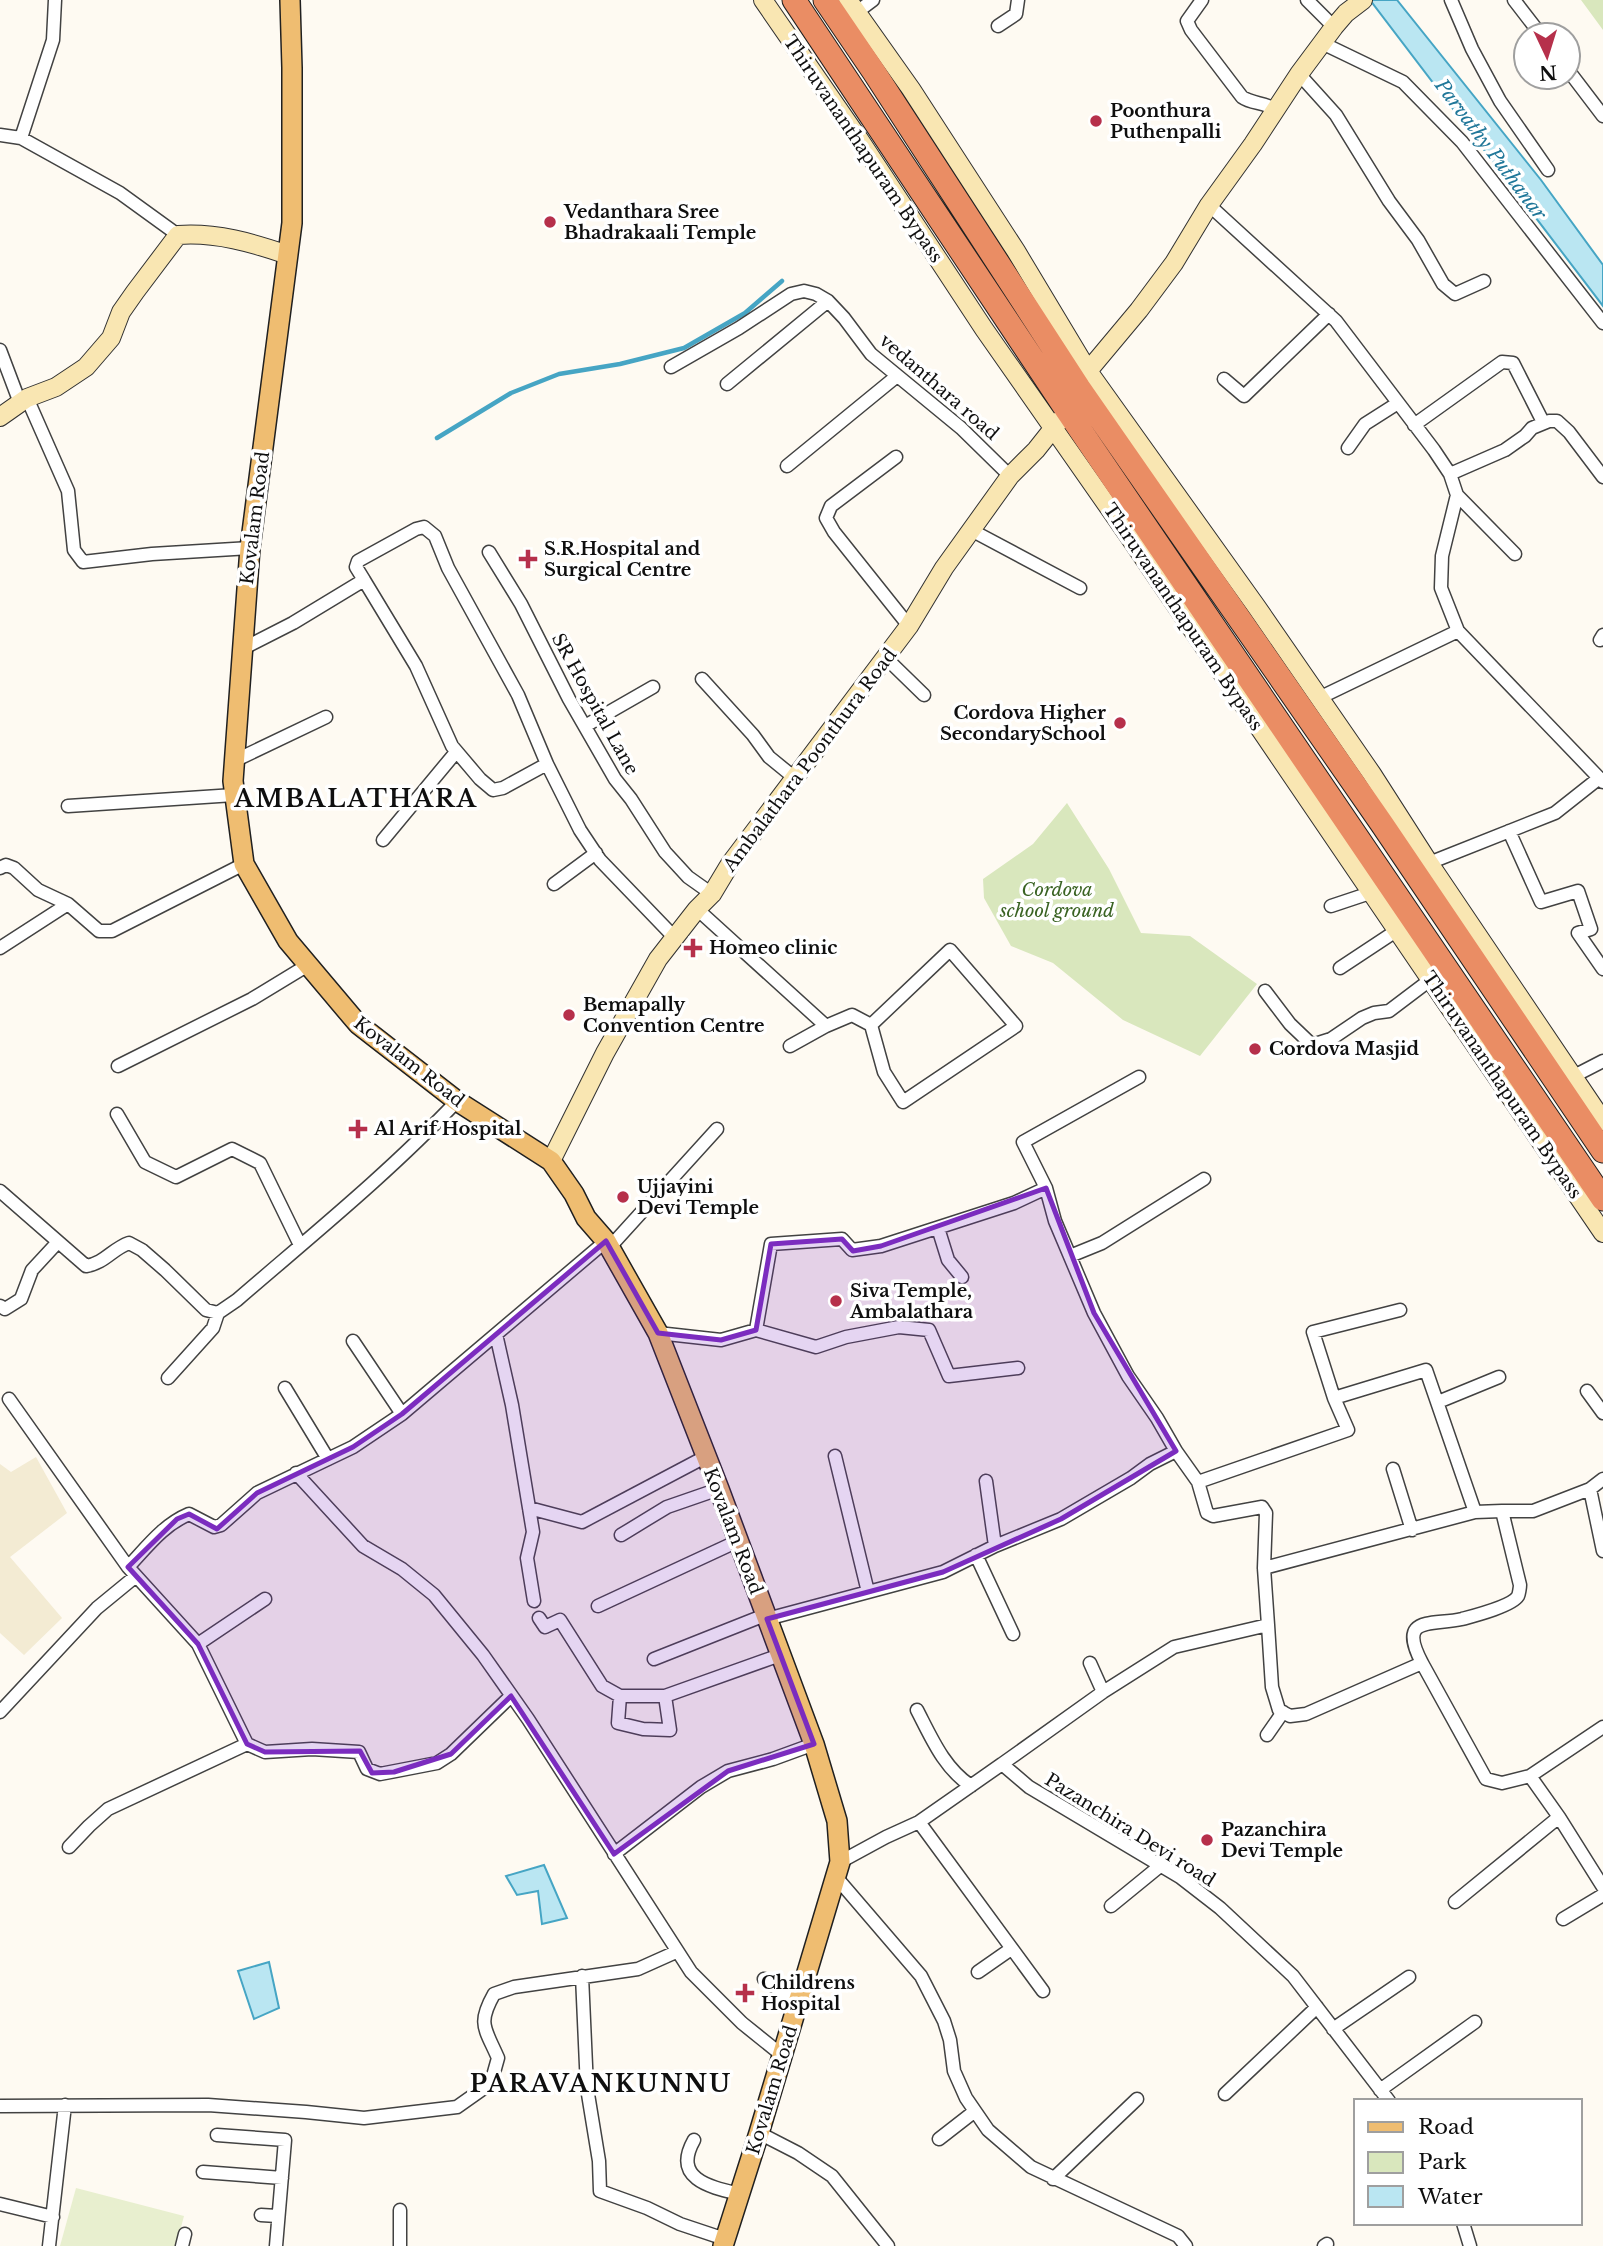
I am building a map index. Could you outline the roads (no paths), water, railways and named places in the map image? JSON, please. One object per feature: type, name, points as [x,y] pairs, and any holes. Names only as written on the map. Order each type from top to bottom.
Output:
[{"type":"highway","name":"Thiruvananthapuram Bypass","points":[[794,0],[1066,409],[1603,1199]]},
{"type":"highway","points":[[825,0],[1603,1151]]},
{"type":"main road","name":"Kovalam Road","points":[[290,0],[292,223],[250,548],[234,761],[234,795],[244,864],[288,942],[358,1024],[457,1101],[551,1161],[574,1194],[586,1218],[607,1244],[658,1333],[814,1744],[837,1821],[838,1869],[799,2005],[724,2243]]},
{"type":"street","points":[[21,138],[53,40],[55,0]]},
{"type":"street","name":"Thiruvananthapuram Bypass","points":[[763,0],[859,139],[942,267],[1603,1233]]},
{"type":"street","points":[[873,0],[853,6],[911,89],[1016,251],[1083,380],[1155,463],[1372,774],[1603,1121]]},
{"type":"street","points":[[998,26],[1016,14],[1018,0]]},
{"type":"street","points":[[1202,0],[1187,21],[1191,30],[1242,97],[1251,102],[1264,103],[1276,110]]},
{"type":"street","points":[[1307,0],[1334,27]]},
{"type":"street","name":"Ambalathara Poonthura Road","points":[[551,1161],[605,1053],[658,959],[712,894],[730,864],[886,658],[944,568],[1010,477],[1054,429],[1083,380],[1167,272],[1209,205],[1299,74],[1346,13],[1363,0]]},
{"type":"street","points":[[1451,0],[1468,40],[1500,101],[1548,170]]},
{"type":"street","points":[[1514,0],[1530,21]]},
{"type":"street","points":[[1322,43],[1404,82],[1462,142],[1603,323]]},
{"type":"street","points":[[1299,74],[1336,115],[1418,240],[1443,284],[1455,294],[1484,281]]},
{"type":"street","points":[[1582,88],[1603,116]]},
{"type":"street","points":[[0,135],[21,138],[120,193],[178,236],[198,234],[239,241],[288,255]]},
{"type":"street","points":[[1209,205],[1329,314],[1450,474],[1457,495],[1515,554]]},
{"type":"street","points":[[0,417],[86,368],[111,338],[121,312],[178,236]]},
{"type":"street","points":[[671,367],[791,294],[804,291],[828,301],[727,384]]},
{"type":"street","name":"vedanthara road","points":[[828,301],[871,354],[961,428],[1010,477]]},
{"type":"street","points":[[1224,379],[1244,396],[1329,314]]},
{"type":"street","points":[[0,351],[68,491],[74,550],[83,562],[152,554],[250,548]]},
{"type":"street","points":[[1414,425],[1502,362],[1513,363],[1543,422]]},
{"type":"street","points":[[787,466],[897,376]]},
{"type":"street","points":[[1348,448],[1365,424],[1398,403]]},
{"type":"street","points":[[1450,474],[1505,450],[1543,422],[1558,421],[1603,477]]},
{"type":"street","points":[[896,457],[831,506],[826,518],[834,532],[909,626]]},
{"type":"street","points":[[1429,863],[1555,813],[1601,780],[1458,631],[1441,588],[1442,556],[1457,495]]},
{"type":"street","points":[[547,764],[503,788],[493,790],[487,786],[456,752],[416,666],[356,567],[358,561],[416,529],[424,527],[431,531],[448,568],[518,695],[547,764],[580,830],[596,853],[675,938]]},
{"type":"street","points":[[971,530],[1080,588]]},
{"type":"street","name":"SR Hospital Lane","points":[[489,552],[521,604],[569,699],[615,779],[665,852],[688,877],[712,894]]},
{"type":"street","points":[[242,649],[293,623],[364,580]]},
{"type":"street","points":[[1319,698],[1458,631]]},
{"type":"street","points":[[886,658],[924,695]]},
{"type":"street","points":[[702,679],[753,735],[769,757],[796,779]]},
{"type":"street","points":[[585,726],[653,687]]},
{"type":"street","points":[[234,761],[326,717]]},
{"type":"street","points":[[383,841],[456,752]]},
{"type":"street","points":[[68,806],[234,795]]},
{"type":"street","points":[[1509,831],[1541,902],[1578,891],[1591,929],[1578,933],[1603,969]]},
{"type":"street","points":[[554,884],[596,853]]},
{"type":"street","points":[[0,868],[6,865],[13,868],[38,890],[68,904],[99,930],[112,931],[244,864]]},
{"type":"street","points":[[1331,906],[1370,893]]},
{"type":"street","points":[[0,948],[68,904]]},
{"type":"street","points":[[697,909],[826,1026]]},
{"type":"street","points":[[1340,968],[1396,932]]},
{"type":"street","points":[[790,1046],[852,1015],[871,1025],[884,1072],[903,1102],[1016,1027],[950,950],[871,1025]]},
{"type":"street","points":[[118,1066],[252,999],[307,965]]},
{"type":"street","points":[[1265,991],[1290,1024],[1312,1045],[1331,1039],[1362,1018],[1374,1013],[1389,1012],[1430,980]]},
{"type":"street","points":[[1572,1077],[1603,1061]]},
{"type":"street","points":[[1139,1077],[1023,1142],[1046,1188],[1055,1222],[1094,1313],[1128,1377],[1198,1482],[1207,1513],[1213,1516],[1262,1507],[1266,1513],[1264,1567],[1272,1687],[1279,1710],[1290,1716],[1306,1714],[1422,1663]]},
{"type":"street","points":[[168,1378],[213,1328],[218,1313],[237,1300],[405,1154],[457,1101]]},
{"type":"street","points":[[117,1114],[145,1162],[176,1177],[232,1149],[260,1163],[300,1245]]},
{"type":"street","points":[[0,1712],[132,1571],[164,1529],[189,1514],[214,1527],[221,1525],[257,1493],[353,1447],[402,1414],[607,1244],[717,1129]]},
{"type":"street","points":[[1070,1256],[1102,1243],[1204,1179]]},
{"type":"street","points":[[756,1330],[771,1244],[842,1240],[852,1251],[881,1246],[1014,1203],[1046,1188]]},
{"type":"street","points":[[0,1192],[86,1266],[98,1264],[119,1247],[130,1243],[165,1270],[206,1310],[218,1313]]},
{"type":"street","points":[[938,1228],[948,1260],[962,1277]]},
{"type":"street","points":[[0,1306],[5,1309],[20,1299],[32,1270],[57,1243]]},
{"type":"street","points":[[1198,1482],[1348,1430],[1334,1398],[1313,1332],[1400,1310]]},
{"type":"street","points":[[658,1333],[721,1340],[756,1330],[816,1347],[846,1337],[899,1327],[929,1330],[949,1376],[1018,1368]]},
{"type":"street","points":[[496,1334],[512,1405],[533,1532],[527,1558],[534,1601]]},
{"type":"street","points":[[353,1340],[402,1414]]},
{"type":"street","points":[[1334,1398],[1426,1370],[1475,1513]]},
{"type":"street","points":[[1438,1402],[1499,1377]]},
{"type":"street","points":[[285,1388],[328,1459]]},
{"type":"street","points":[[1587,1391],[1603,1413]]},
{"type":"street","points":[[9,1399],[132,1571],[198,1644],[247,1744],[265,1752],[312,1749],[354,1751],[359,1752],[367,1769],[372,1773],[394,1773],[437,1763],[451,1754],[512,1696]]},
{"type":"street","points":[[654,1659],[766,1617],[943,1572],[995,1546],[1060,1519],[1176,1451]]},
{"type":"street","points":[[835,1456],[867,1592]]},
{"type":"street","points":[[529,1508],[582,1522],[705,1457]]},
{"type":"street","points":[[1393,1469],[1412,1530]]},
{"type":"street","points":[[296,1473],[363,1546],[402,1569],[434,1595],[483,1655],[512,1696],[691,1972],[742,2023],[783,2056]]},
{"type":"street","points":[[1264,1567],[1475,1513],[1533,1511],[1590,1489],[1603,1479]]},
{"type":"street","points":[[986,1481],[995,1546]]},
{"type":"street","points":[[621,1535],[667,1507],[719,1489]]},
{"type":"street","points":[[1590,1489],[1603,1551]]},
{"type":"street","points":[[1503,1511],[1520,1585],[1519,1595],[1511,1603],[1461,1619],[1431,1621],[1422,1625],[1415,1633],[1414,1647],[1486,1779],[1502,1783],[1530,1776],[1603,1727]]},
{"type":"street","points":[[598,1606],[738,1541]]},
{"type":"street","points":[[976,1555],[1013,1634]]},
{"type":"street","points":[[198,1644],[265,1599]]},
{"type":"street","points":[[539,1618],[545,1627],[560,1620],[603,1686],[620,1696],[665,1696],[780,1655]]},
{"type":"street","points":[[1186,2246],[1178,2236],[1031,2167],[988,2130],[966,2098],[954,2071],[950,2040],[944,2021],[921,1976],[838,1869],[886,1837],[919,1822],[1103,1692],[1174,1647],[1268,1625]]},
{"type":"street","points":[[1090,1663],[1103,1692]]},
{"type":"street","points":[[620,1696],[618,1723],[643,1729],[670,1730],[665,1696]]},
{"type":"street","points":[[916,1710],[956,1776],[971,1786]]},
{"type":"street","points":[[1267,1735],[1283,1712]]},
{"type":"street","points":[[69,1847],[108,1809],[247,1744]]},
{"type":"street","points":[[614,1854],[701,1787],[728,1771],[814,1744]]},
{"type":"street","name":"Pazanchira Devi road","points":[[1002,1764],[1029,1787],[1180,1877],[1220,1908],[1293,1976],[1387,2099]]},
{"type":"street","points":[[1530,1776],[1603,1887]]},
{"type":"street","points":[[1455,1902],[1559,1817]]},
{"type":"street","points":[[919,1822],[1043,1991]]},
{"type":"street","points":[[1111,1906],[1160,1866]]},
{"type":"street","points":[[1563,1919],[1603,1895]]},
{"type":"street","points":[[978,1972],[1011,1949]]},
{"type":"street","points":[[0,2106],[208,2105],[364,2119],[457,2107],[491,2082],[498,2058],[483,2024],[485,2011],[494,1994],[514,1987],[638,1969],[676,1952]]},
{"type":"street","points":[[582,1976],[587,2088],[599,2161],[600,2190],[724,2243]]},
{"type":"street","points":[[1334,2029],[1409,1978]]},
{"type":"street","points":[[764,1979],[799,2005]]},
{"type":"street","points":[[1225,2094],[1317,2007]]},
{"type":"street","points":[[1380,2090],[1475,2022]]},
{"type":"street","points":[[1053,2179],[1137,2099]]},
{"type":"street","points":[[49,2246],[65,2105]]},
{"type":"street","points":[[939,2139],[975,2110]]},
{"type":"street","points":[[759,2133],[798,2153],[832,2176],[874,2232],[888,2246]]},
{"type":"street","points":[[217,2135],[285,2140],[275,2246]]},
{"type":"street","points":[[694,2140],[687,2151],[686,2159],[694,2175],[701,2183],[739,2194]]},
{"type":"street","points":[[203,2172],[282,2178]]},
{"type":"street","points":[[0,2204],[53,2217]]},
{"type":"street","points":[[400,2210],[400,2246]]},
{"type":"street","points":[[261,2215],[277,2216]]},
{"type":"street","points":[[1463,2225],[1470,2246]]},
{"type":"water","name":"Parvathy Puthanar","points":[[1370,0],[1397,0],[1541,180],[1603,265],[1603,306]]},
{"type":"water","points":[[544,1865],[567,1918],[542,1924],[538,1891],[517,1895],[506,1876]]},
{"type":"water","points":[[269,1962],[279,2008],[254,2019],[238,1971]]},
{"type":"waterway","points":[[437,438],[511,393],[559,374],[620,364],[684,348],[745,313],[782,281]]},
{"type":"place","name":"Poonthura Puthenpalli","points":[[1096,121]]},
{"type":"place","name":"Vedanthara Sree Bhadrakaali Temple","points":[[550,222]]},
{"type":"place","name":"S.R.Hospital and Surgical Centre","points":[[528,559]]},
{"type":"place","name":"Cordova Higher SecondarySchool","points":[[1120,723]]},
{"type":"place","name":"Homeo clinic","points":[[693,948]]},
{"type":"place","name":"Bemapally Convention Centre","points":[[569,1015]]},
{"type":"place","name":"Cordova Masjid","points":[[1255,1049]]},
{"type":"place","name":"Al Arif Hospital","points":[[358,1129]]},
{"type":"place","name":"Ujjayini Devi Temple","points":[[623,1197]]},
{"type":"place","name":"Siva Temple, Ambalathara","points":[[836,1301]]},
{"type":"place","name":"Pazanchira Devi Temple","points":[[1207,1840]]},
{"type":"place","name":"Childrens Hospital","points":[[745,1993]]},
{"type":"district","name":"AMBALATHARA","points":[[356,799]]},
{"type":"district","name":"PARAVANKUNNU","points":[[601,2084]]},
{"type":"park label","name":"Cordova school ground","points":[[1057,900]]}]
